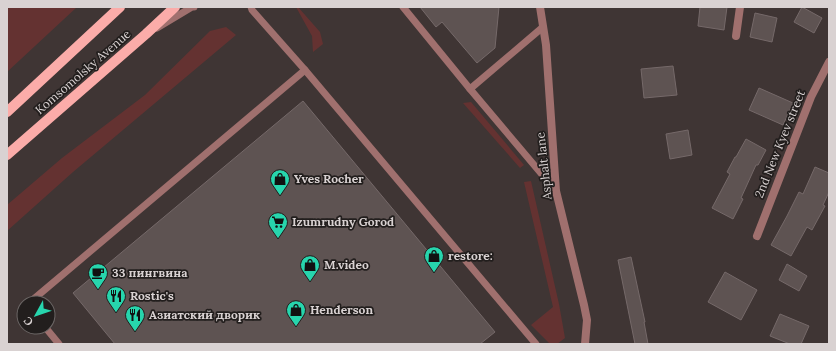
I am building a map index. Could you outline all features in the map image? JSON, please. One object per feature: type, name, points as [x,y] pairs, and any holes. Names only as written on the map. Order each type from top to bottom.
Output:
[{"type":"main road","name":"Komsomolsky Avenue","points":[[7,112],[120,7]]},
{"type":"main road","name":"Komsomolsky Avenue","points":[[7,155],[175,7]]},
{"type":"street","name":"Asphalt lane","points":[[540,7],[546,45],[556,191],[587,320],[585,344]]},
{"type":"street","points":[[736,36],[740,7]]},
{"type":"street","name":"2nd New Kyev street","points":[[757,236],[811,97],[829,62]]},
{"type":"lane","points":[[146,34],[194,7]]},
{"type":"lane","points":[[243,7],[252,8],[536,344]]},
{"type":"lane","points":[[403,7],[556,191]]},
{"type":"lane","points":[[470,88],[543,27]]},
{"type":"lane","points":[[38,295],[304,70]]},
{"type":"lane","points":[[52,335],[59,344]]},
{"type":"shaded area","points":[[7,7],[77,7],[7,72]]},
{"type":"shaded area","points":[[296,7],[298,7],[320,32],[323,44],[313,52],[312,36]]},
{"type":"shaded area","points":[[226,27],[236,35],[73,172],[7,231],[7,205],[62,158],[145,95],[210,31]]},
{"type":"shaded area","points":[[471,102],[524,165],[520,168],[463,103]]},
{"type":"shaded area","points":[[531,181],[559,304],[565,338],[557,344],[550,344],[531,325],[553,307],[524,182]]},
{"type":"building","points":[[420,7],[499,7],[495,48],[477,63],[442,22],[436,27]]},
{"type":"building","points":[[700,7],[727,7],[724,30],[698,26]]},
{"type":"building","points":[[802,7],[822,18],[814,33],[794,22]]},
{"type":"building","points":[[755,13],[777,18],[772,42],[750,37]]},
{"type":"building","points":[[673,66],[677,95],[644,98],[641,69]]},
{"type":"building","points":[[759,88],[793,103],[783,125],[749,110]]},
{"type":"building","name":"Izumrudny Gorod","points":[[303,101],[495,332],[480,344],[115,344],[73,293]]},
{"type":"building","points":[[688,130],[692,155],[670,159],[666,134]]},
{"type":"building","points":[[746,139],[766,150],[758,165],[756,165],[741,198],[743,199],[733,219],[712,208],[730,174],[727,172]]},
{"type":"building","points":[[815,167],[829,173],[829,192],[823,205],[825,206],[812,230],[807,227],[791,256],[771,245],[799,192],[803,194]]},
{"type":"building","points":[[631,257],[645,322],[648,344],[635,344],[618,260]]},
{"type":"building","points":[[787,264],[807,276],[799,291],[779,280]]},
{"type":"building","points":[[725,272],[757,290],[741,320],[708,302]]},
{"type":"building","points":[[780,314],[809,326],[801,344],[790,344],[770,336]]},
{"type":"place","name":"Yves Rocher","points":[[280,196]]},
{"type":"place","name":"Izumrudny Gorod","points":[[278,239]]},
{"type":"place","name":"restore:","points":[[434,273]]},
{"type":"place","name":"M.video","points":[[310,282]]},
{"type":"place","name":"33 пингвина","points":[[98,290]]},
{"type":"place","name":"Rostic's","points":[[116,313]]},
{"type":"place","name":"Henderson","points":[[296,327]]},
{"type":"place","name":"Азиатский дворик","points":[[135,332]]}]
